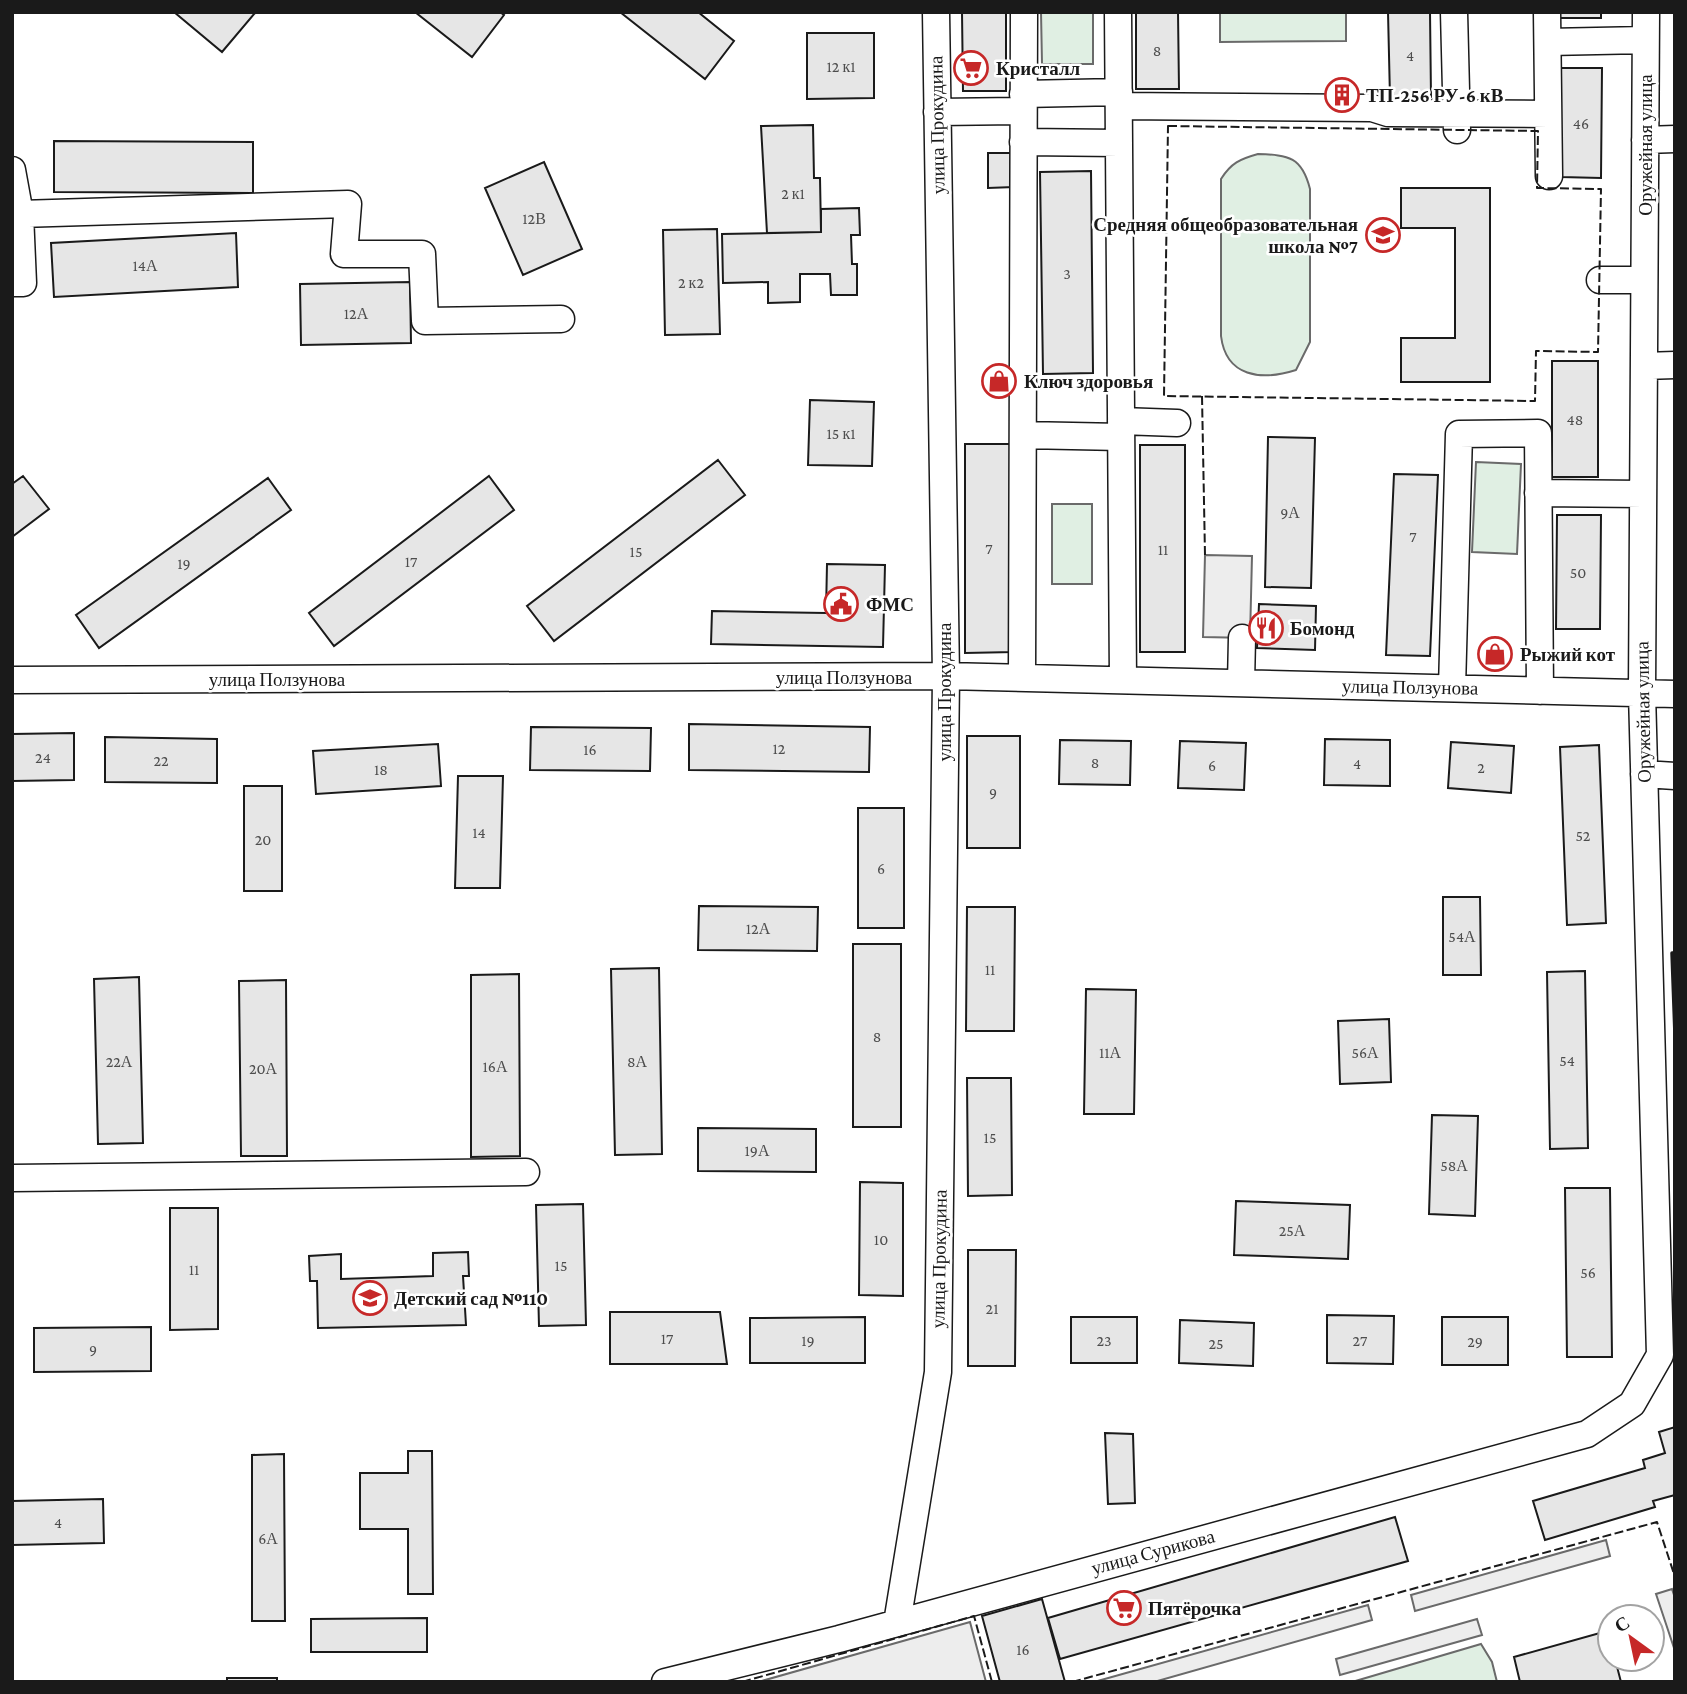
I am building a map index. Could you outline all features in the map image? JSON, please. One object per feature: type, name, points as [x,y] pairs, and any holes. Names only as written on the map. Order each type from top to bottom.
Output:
[{"type":"street","name":"улица Прокудина","points":[[897,1623],[938,1372],[946,676],[936,12]]},
{"type":"street","points":[[1022,678],[1024,12]]},
{"type":"street","points":[[1118,12],[1123,680]]},
{"type":"street","points":[[1454,12],[1456,122]]},
{"type":"street","points":[[1547,12],[1549,176]]},
{"type":"street","name":"Оружейная улица","points":[[1632,1404],[1660,1355],[1642,693],[1646,12]]},
{"type":"street","points":[[1548,42],[1645,40]]},
{"type":"street","points":[[937,112],[1023,102],[1119,99],[1372,108],[1388,113],[1456,122],[1548,114]]},
{"type":"street","points":[[1645,140],[1675,139]]},
{"type":"street","points":[[1023,142],[1119,143]]},
{"type":"street","points":[[12,170],[20,214],[23,283],[12,283]]},
{"type":"street","points":[[20,214],[348,204],[344,254],[422,254],[425,321],[561,319]]},
{"type":"street","points":[[1600,280],[1644,280]]},
{"type":"street","points":[[1644,366],[1675,365]]},
{"type":"street","points":[[1023,435],[1177,423]]},
{"type":"street","points":[[1452,688],[1459,434],[1538,433],[1540,691]]},
{"type":"street","points":[[1538,493],[1643,494]]},
{"type":"street","points":[[1241,683],[1242,638]]},
{"type":"street","name":"улица Ползунова","points":[[12,680],[946,676],[1675,694]]},
{"type":"street","points":[[1644,774],[1675,776]]},
{"type":"street","points":[[12,1178],[526,1172]]},
{"type":"street","name":"улица Сурикова","points":[[665,1682],[897,1623],[1587,1434],[1632,1404]]},
{"type":"green space","points":[[1041,12],[1093,12],[1093,64],[1042,64]]},
{"type":"green space","points":[[1220,12],[1346,12],[1346,41],[1220,42]]},
{"type":"green space","points":[[1258,154],[1278,155],[1293,160],[1303,170],[1310,189],[1310,342],[1296,370],[1270,375],[1258,375],[1238,368],[1224,350],[1221,336],[1221,179],[1237,162]]},
{"type":"green space","points":[[1476,462],[1521,464],[1517,554],[1472,552]]},
{"type":"green space","points":[[1052,504],[1092,504],[1092,584],[1052,584]]},
{"type":"green space","points":[[1481,1644],[1492,1662],[1497,1682],[1352,1682]]},
{"type":"shaded area","points":[[1205,555],[1252,556],[1250,638],[1203,637]]},
{"type":"shaded area","points":[[1606,1540],[1610,1556],[1415,1611],[1411,1595]]},
{"type":"shaded area","points":[[1672,1589],[1675,1598],[1675,1651],[1666,1624],[1666,1603],[1659,1603],[1656,1594]]},
{"type":"shaded area","points":[[1368,1605],[1372,1620],[1154,1682],[1094,1682]]},
{"type":"shaded area","points":[[1477,1619],[1482,1635],[1340,1675],[1336,1659]]},
{"type":"shaded area","points":[[970,1622],[986,1682],[758,1682]]},
{"type":"building","points":[[174,12],[254,12],[255,13],[222,52]]},
{"type":"building","points":[[415,12],[500,12],[504,15],[472,57]]},
{"type":"building","points":[[620,12],[698,12],[734,41],[705,79]]},
{"type":"building","points":[[962,12],[1006,12],[1006,91],[963,91]]},
{"type":"building","points":[[1136,12],[1178,12],[1179,89],[1136,89]]},
{"type":"building","points":[[1388,12],[1430,12],[1431,97],[1390,98]]},
{"type":"building","points":[[1555,12],[1601,12],[1601,18],[1555,18]]},
{"type":"building","points":[[807,33],[874,33],[874,98],[807,99]]},
{"type":"building","points":[[1561,68],[1602,68],[1601,178],[1561,177]]},
{"type":"building","points":[[813,125],[814,178],[820,178],[821,232],[767,233],[761,126]]},
{"type":"building","points":[[54,141],[253,142],[253,193],[54,192]]},
{"type":"building","points":[[988,153],[1013,153],[1014,187],[988,188]]},
{"type":"building","points":[[544,162],[582,249],[523,275],[485,188]]},
{"type":"building","points":[[1091,171],[1093,373],[1043,374],[1040,172]]},
{"type":"building","points":[[1401,188],[1490,188],[1490,382],[1401,382],[1401,338],[1455,338],[1455,228],[1401,228]]},
{"type":"building","points":[[859,208],[860,235],[851,235],[852,264],[857,264],[857,295],[831,295],[830,274],[800,274],[800,302],[768,303],[768,282],[723,283],[722,234],[821,232],[821,209]]},
{"type":"building","points":[[717,229],[720,334],[665,335],[663,230]]},
{"type":"building","points":[[236,233],[238,287],[54,297],[51,243]]},
{"type":"building","points":[[410,282],[411,343],[301,345],[300,284]]},
{"type":"building","points":[[1552,361],[1598,361],[1598,477],[1552,477]]},
{"type":"building","points":[[810,400],[874,402],[872,466],[808,465]]},
{"type":"building","points":[[1268,437],[1315,438],[1311,588],[1265,587]]},
{"type":"building","points":[[965,444],[1014,444],[1014,652],[965,653]]},
{"type":"building","points":[[1140,445],[1185,445],[1185,652],[1140,652]]},
{"type":"building","points":[[718,460],[745,495],[554,641],[527,606]]},
{"type":"building","points":[[1394,474],[1438,475],[1430,656],[1386,655]]},
{"type":"building","points":[[23,476],[49,509],[12,537],[12,484]]},
{"type":"building","points":[[489,476],[514,510],[334,646],[309,613]]},
{"type":"building","points":[[268,478],[291,510],[99,648],[76,615]]},
{"type":"building","points":[[1557,515],[1601,515],[1600,629],[1556,629]]},
{"type":"building","points":[[827,564],[885,565],[883,647],[711,644],[712,611],[826,613]]},
{"type":"building","points":[[1259,604],[1316,606],[1315,650],[1257,648]]},
{"type":"building","name":"Рыжий кот","points":[[1485,648],[1505,648],[1505,661],[1485,660]]},
{"type":"building","points":[[689,724],[870,727],[869,772],[689,770]]},
{"type":"building","points":[[531,727],[651,728],[650,771],[530,770]]},
{"type":"building","points":[[74,733],[74,780],[12,781],[12,734]]},
{"type":"building","points":[[967,736],[1020,736],[1020,848],[967,848]]},
{"type":"building","points":[[105,737],[217,739],[217,783],[105,782]]},
{"type":"building","points":[[1325,739],[1390,740],[1390,786],[1324,785]]},
{"type":"building","points":[[1060,740],[1131,741],[1130,785],[1059,784]]},
{"type":"building","points":[[1180,741],[1246,743],[1244,790],[1178,788]]},
{"type":"building","points":[[1451,742],[1514,746],[1511,793],[1448,788]]},
{"type":"building","points":[[438,744],[441,786],[316,794],[313,751]]},
{"type":"building","points":[[1599,745],[1606,923],[1567,925],[1560,747]]},
{"type":"building","points":[[458,776],[503,776],[500,888],[455,888]]},
{"type":"building","points":[[244,786],[282,786],[282,891],[244,891]]},
{"type":"building","points":[[858,808],[904,808],[904,928],[858,928]]},
{"type":"building","points":[[1443,897],[1480,897],[1481,975],[1443,975]]},
{"type":"building","points":[[699,906],[818,907],[817,951],[698,950]]},
{"type":"building","points":[[967,907],[1015,907],[1014,1031],[966,1031]]},
{"type":"building","points":[[853,944],[901,944],[901,1127],[853,1127]]},
{"type":"building","points":[[659,968],[662,1154],[615,1155],[611,969]]},
{"type":"building","points":[[1585,971],[1588,1148],[1550,1149],[1547,972]]},
{"type":"building","points":[[519,974],[520,1156],[471,1157],[471,975]]},
{"type":"building","points":[[139,977],[143,1143],[98,1144],[94,979]]},
{"type":"building","points":[[286,980],[287,1156],[241,1156],[239,981]]},
{"type":"building","points":[[1086,989],[1136,990],[1134,1114],[1084,1114]]},
{"type":"building","points":[[1389,1019],[1391,1082],[1340,1084],[1338,1021]]},
{"type":"building","points":[[967,1078],[1011,1078],[1012,1195],[968,1196]]},
{"type":"building","points":[[1432,1115],[1478,1116],[1475,1216],[1429,1214]]},
{"type":"building","points":[[698,1128],[816,1129],[816,1172],[698,1171]]},
{"type":"building","points":[[860,1182],[903,1183],[903,1296],[859,1295]]},
{"type":"building","points":[[1565,1188],[1610,1188],[1612,1357],[1567,1357]]},
{"type":"building","points":[[1236,1201],[1350,1205],[1348,1259],[1234,1255]]},
{"type":"building","points":[[583,1204],[586,1325],[539,1326],[536,1205]]},
{"type":"building","points":[[170,1208],[218,1208],[218,1329],[170,1330]]},
{"type":"building","points":[[968,1250],[1016,1250],[1015,1366],[968,1366]]},
{"type":"building","points":[[468,1252],[469,1276],[463,1276],[466,1325],[318,1328],[317,1281],[310,1281],[309,1256],[341,1254],[341,1279],[433,1276],[433,1253]]},
{"type":"building","points":[[610,1312],[720,1312],[727,1364],[610,1364]]},
{"type":"building","points":[[1327,1315],[1394,1316],[1393,1364],[1327,1363]]},
{"type":"building","points":[[865,1317],[865,1363],[750,1363],[750,1318]]},
{"type":"building","points":[[1071,1317],[1137,1317],[1137,1363],[1071,1363]]},
{"type":"building","points":[[1442,1317],[1508,1317],[1508,1365],[1442,1365]]},
{"type":"building","points":[[1180,1320],[1254,1323],[1253,1366],[1179,1363]]},
{"type":"building","points":[[151,1327],[151,1371],[34,1372],[34,1328]]},
{"type":"building","points":[[1675,1427],[1675,1495],[1653,1501],[1655,1507],[1545,1540],[1533,1501],[1645,1468],[1643,1460],[1665,1453],[1659,1432]]},
{"type":"building","points":[[1105,1433],[1133,1434],[1135,1503],[1108,1504]]},
{"type":"building","points":[[408,1451],[432,1451],[433,1594],[408,1594],[408,1529],[360,1529],[360,1473],[408,1473]]},
{"type":"building","points":[[284,1454],[285,1621],[252,1621],[252,1455]]},
{"type":"building","points":[[103,1499],[104,1543],[12,1545],[12,1501]]},
{"type":"building","points":[[1395,1517],[1408,1561],[1060,1659],[1048,1618]]},
{"type":"building","points":[[1042,1599],[1065,1682],[1000,1682],[982,1616]]},
{"type":"building","points":[[427,1618],[427,1652],[311,1652],[311,1619]]},
{"type":"building","points":[[1596,1634],[1596,1673],[1619,1673],[1621,1682],[1520,1682],[1514,1657]]},
{"type":"building","points":[[227,1678],[277,1678],[277,1682],[227,1682]]},
{"type":"fence","points":[[1168,126],[1538,131],[1537,188],[1601,189],[1598,352],[1536,351],[1535,401],[1164,396],[1168,126]]},
{"type":"fence","points":[[1202,396],[1205,555]]},
{"type":"fence","points":[[1072,1682],[1657,1522],[1675,1577]]},
{"type":"fence","points":[[742,1682],[974,1616],[992,1682]]},
{"type":"wall","points":[[1675,953],[1672,953],[1675,1035]]},
{"type":"place","name":"Кристалл","points":[[971,68]]},
{"type":"place","name":"ТП-256 РУ-6 кВ","points":[[1342,95]]},
{"type":"place","name":"Средняя общеобразовательная школа №7","points":[[1383,235]]},
{"type":"place","name":"Ключ здоровья","points":[[999,381]]},
{"type":"place","name":"ФМС","points":[[841,604]]},
{"type":"place","name":"Бомонд","points":[[1266,628]]},
{"type":"place","name":"Рыжий кот","points":[[1495,654]]},
{"type":"place","name":"Детский сад №110","points":[[370,1298]]},
{"type":"place","name":"Пятёрочка","points":[[1124,1608]]}]
